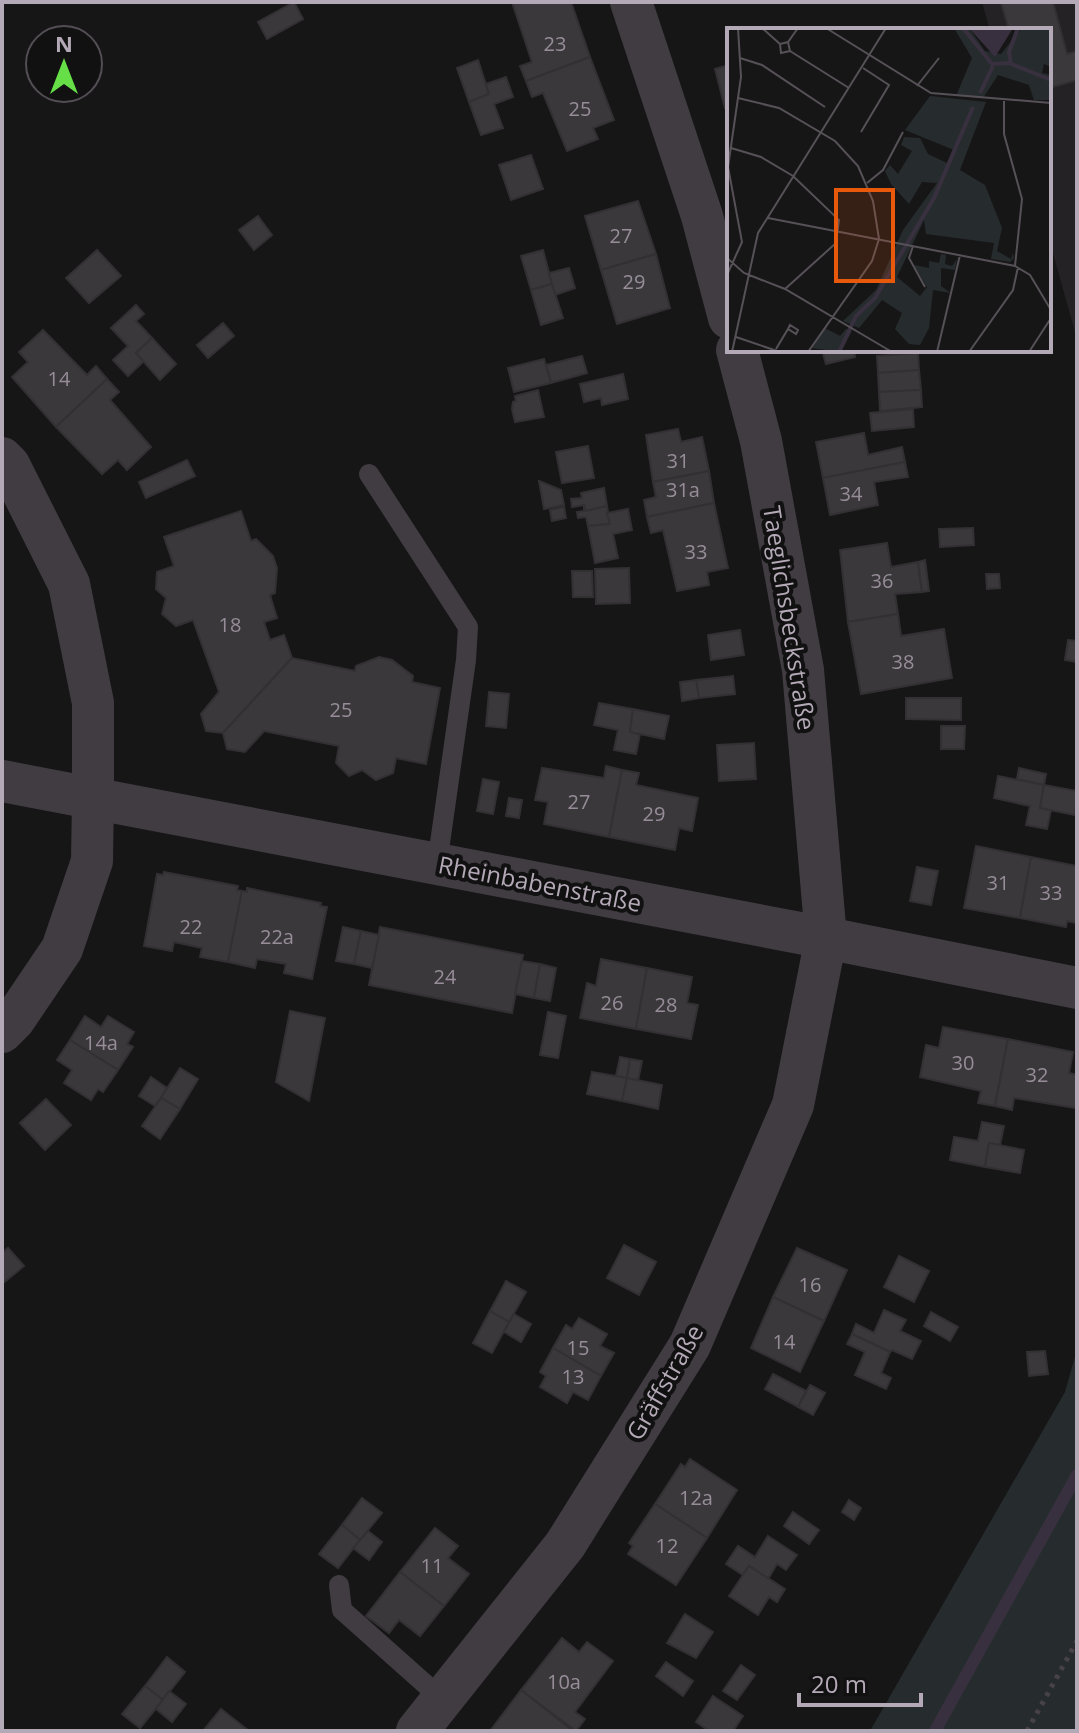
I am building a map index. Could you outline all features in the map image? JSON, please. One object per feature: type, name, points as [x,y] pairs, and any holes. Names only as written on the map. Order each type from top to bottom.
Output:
[{"type":"street","points":[[631,2],[702,216],[727,310]]},
{"type":"street","name":"Taeglichsbeckstraße","points":[[738,352],[761,441],[803,670],[826,938]]},
{"type":"street","points":[[2,458],[9,465],[69,584],[93,703],[92,861],[62,949],[14,1020],[2,1032]]},
{"type":"street","name":"Rheinbabenstraße","points":[[2,781],[1077,988]]},
{"type":"street","name":"Gräffstraße","points":[[417,1731],[565,1545],[690,1345],[793,1105],[826,938]]},
{"type":"lane","points":[[369,474],[468,627],[437,864]]},
{"type":"lane","points":[[339,1585],[342,1610],[442,1699]]},
{"type":"path","points":[[1027,1731],[1077,1641]]},
{"type":"shaded area","points":[[982,2],[1077,2],[1077,339],[1051,246],[1051,28],[989,28]]},
{"type":"shaded area","points":[[1077,1350],[1077,1731],[870,1731],[1065,1392]]},
{"type":"building","points":[[294,2],[303,19],[267,39],[258,22]]},
{"type":"building","points":[[512,2],[571,2],[590,57],[526,81],[520,66],[532,62]]},
{"type":"building","points":[[1001,2],[1053,2],[1067,54],[1077,51],[1077,80],[1051,87],[1051,28],[1008,28]]},
{"type":"building","points":[[590,57],[614,120],[593,128],[598,139],[567,151],[543,93],[532,97],[526,81]]},
{"type":"building","points":[[478,60],[489,94],[469,102],[457,68]]},
{"type":"building","points":[[727,66],[727,108],[725,108],[715,69]]},
{"type":"building","points":[[506,77],[513,97],[494,104],[503,128],[481,135],[469,102],[489,94],[486,84]]},
{"type":"building","points":[[531,155],[543,189],[511,200],[499,165]]},
{"type":"building","points":[[638,201],[656,254],[601,270],[585,216]]},
{"type":"building","points":[[258,216],[272,235],[254,250],[239,230]]},
{"type":"building","points":[[97,250],[121,276],[89,303],[66,278]]},
{"type":"building","points":[[543,250],[552,284],[531,290],[521,256]]},
{"type":"building","points":[[656,254],[670,308],[617,324],[601,270]]},
{"type":"building","points":[[569,268],[575,288],[555,295],[549,273]]},
{"type":"building","points":[[552,284],[563,318],[541,325],[531,290]]},
{"type":"building","points":[[136,305],[144,314],[136,321],[152,338],[136,353],[144,361],[128,376],[113,360],[128,346],[111,328]]},
{"type":"building","points":[[223,323],[234,336],[208,358],[197,345]]},
{"type":"building","points":[[43,330],[87,375],[96,366],[107,379],[56,427],[12,377],[28,362],[19,352]]},
{"type":"building","points":[[152,338],[176,364],[160,380],[136,353]]},
{"type":"building","points":[[823,352],[854,352],[855,357],[826,364]]},
{"type":"building","points":[[918,353],[919,370],[878,373],[877,356]]},
{"type":"building","points":[[582,356],[587,373],[551,383],[546,365]]},
{"type":"building","points":[[544,359],[551,383],[514,392],[508,368]]},
{"type":"building","points":[[919,370],[921,390],[879,392],[878,373]]},
{"type":"building","points":[[623,374],[628,399],[602,405],[601,398],[584,402],[580,384]]},
{"type":"building","points":[[107,379],[119,392],[110,400],[151,447],[127,470],[118,460],[102,474],[56,427]]},
{"type":"building","points":[[538,390],[544,417],[515,422],[512,409],[515,396]]},
{"type":"building","points":[[921,390],[922,407],[880,411],[879,392]]},
{"type":"building","points":[[913,409],[914,427],[872,431],[870,413]]},
{"type":"building","points":[[678,429],[681,442],[702,437],[709,471],[653,482],[646,435]]},
{"type":"building","points":[[864,433],[868,455],[902,447],[905,462],[823,478],[816,442]]},
{"type":"building","points":[[588,446],[594,478],[562,483],[556,452]]},
{"type":"building","points":[[187,460],[195,476],[146,498],[139,482]]},
{"type":"building","points":[[905,462],[908,477],[874,482],[878,505],[830,515],[823,478]]},
{"type":"building","points":[[709,471],[714,503],[647,517],[644,500],[656,497],[653,482]]},
{"type":"building","points":[[539,481],[561,490],[564,505],[544,509]]},
{"type":"building","points":[[604,488],[607,506],[586,511],[584,505],[572,507],[571,499],[582,498],[581,493]]},
{"type":"building","points":[[714,503],[728,568],[707,572],[709,585],[677,591],[663,530],[651,533],[647,517]]},
{"type":"building","points":[[584,505],[586,511],[607,506],[610,524],[588,526],[586,517],[578,518],[577,512],[584,511]]},
{"type":"building","points":[[564,507],[566,518],[552,521],[550,510]]},
{"type":"building","points":[[628,509],[632,530],[613,534],[618,558],[595,563],[588,526],[610,524],[607,513]]},
{"type":"building","points":[[241,511],[251,541],[256,539],[273,556],[277,568],[275,593],[270,595],[277,618],[264,622],[270,640],[284,635],[292,658],[223,733],[206,731],[201,714],[219,692],[193,620],[176,626],[162,614],[166,598],[156,589],[157,572],[174,566],[164,537]]},
{"type":"building","points":[[973,528],[974,545],[940,547],[939,529]]},
{"type":"building","points":[[887,543],[891,567],[918,562],[922,592],[895,594],[898,614],[848,622],[840,550]]},
{"type":"building","points":[[925,560],[929,591],[922,592],[918,562]]},
{"type":"building","points":[[629,568],[630,603],[596,604],[595,569]]},
{"type":"building","points":[[572,571],[592,571],[593,597],[573,597]]},
{"type":"building","points":[[986,574],[999,574],[1000,588],[987,589]]},
{"type":"building","points":[[898,614],[901,636],[944,629],[952,678],[861,694],[848,622]]},
{"type":"building","points":[[740,630],[744,655],[711,660],[708,635]]},
{"type":"building","points":[[1068,640],[1077,641],[1077,662],[1065,660]]},
{"type":"building","points":[[379,657],[392,660],[413,676],[412,682],[440,688],[426,764],[396,758],[393,773],[376,780],[362,770],[349,776],[336,763],[339,746],[264,731],[245,752],[227,749],[223,733],[292,658],[355,671],[356,666]]},
{"type":"building","points":[[733,676],[735,694],[699,698],[696,680]]},
{"type":"building","points":[[696,680],[699,698],[682,701],[680,682]]},
{"type":"building","points":[[489,692],[509,694],[506,728],[486,726]]},
{"type":"building","points":[[906,698],[961,698],[961,720],[906,719]]},
{"type":"building","points":[[599,703],[633,709],[630,732],[640,734],[636,754],[614,750],[618,730],[594,725]]},
{"type":"building","points":[[633,709],[669,716],[664,739],[630,732]]},
{"type":"building","points":[[941,726],[965,726],[964,749],[941,749]]},
{"type":"building","points":[[754,743],[756,779],[719,781],[717,745]]},
{"type":"building","points":[[606,766],[622,770],[609,837],[544,824],[548,802],[535,800],[542,768],[604,778]]},
{"type":"building","points":[[1019,768],[1046,774],[1044,785],[1017,779]]},
{"type":"building","points":[[622,770],[639,773],[636,785],[698,798],[692,831],[679,828],[675,850],[609,837]]},
{"type":"building","points":[[998,776],[1044,785],[1040,808],[1051,810],[1047,829],[1026,825],[1030,806],[994,798]]},
{"type":"building","points":[[483,779],[499,782],[493,814],[477,811]]},
{"type":"building","points":[[1044,785],[1077,791],[1075,815],[1040,808]]},
{"type":"building","points":[[509,798],[522,800],[519,818],[506,816]]},
{"type":"building","points":[[976,846],[1031,857],[1020,918],[964,908]]},
{"type":"building","points":[[1031,857],[1077,866],[1076,923],[1067,921],[1066,927],[1020,918]]},
{"type":"building","points":[[917,867],[938,871],[931,905],[910,901]]},
{"type":"building","points":[[164,872],[238,886],[237,890],[242,891],[228,962],[200,957],[202,948],[174,942],[172,951],[144,946],[157,874],[163,875]]},
{"type":"building","points":[[247,888],[321,903],[320,906],[327,907],[312,979],[284,973],[286,964],[257,959],[255,968],[228,962],[242,891],[247,892]]},
{"type":"building","points":[[343,927],[361,931],[354,964],[336,961]]},
{"type":"building","points":[[380,927],[523,955],[512,1013],[369,985]]},
{"type":"building","points":[[361,931],[379,935],[372,968],[354,964]]},
{"type":"building","points":[[601,959],[647,968],[636,1029],[580,1018],[587,983],[596,986]]},
{"type":"building","points":[[522,961],[540,964],[534,998],[515,994]]},
{"type":"building","points":[[540,964],[556,968],[550,1001],[534,998]]},
{"type":"building","points":[[647,968],[692,977],[687,1003],[698,1005],[691,1039],[636,1029]]},
{"type":"building","points":[[290,1011],[325,1018],[309,1101],[276,1082]]},
{"type":"building","points":[[548,1012],[566,1016],[558,1058],[540,1055]]},
{"type":"building","points":[[85,1016],[101,1027],[108,1016],[134,1032],[127,1044],[133,1047],[118,1070],[70,1040]]},
{"type":"building","points":[[943,1027],[1008,1039],[995,1106],[978,1103],[981,1091],[920,1077],[926,1045],[939,1048]]},
{"type":"building","points":[[1008,1039],[1073,1052],[1069,1073],[1077,1075],[1076,1108],[1014,1098],[1012,1110],[995,1106]]},
{"type":"building","points":[[70,1040],[118,1070],[103,1092],[98,1089],[91,1100],[64,1083],[72,1070],[57,1060]]},
{"type":"building","points":[[620,1057],[630,1059],[627,1078],[616,1076]]},
{"type":"building","points":[[630,1059],[642,1061],[638,1081],[627,1078]]},
{"type":"building","points":[[180,1068],[198,1079],[180,1109],[161,1098]]},
{"type":"building","points":[[592,1072],[627,1078],[622,1101],[587,1094]]},
{"type":"building","points":[[151,1077],[167,1088],[155,1106],[139,1096]]},
{"type":"building","points":[[627,1078],[662,1085],[658,1109],[622,1101]]},
{"type":"building","points":[[161,1098],[180,1109],[160,1139],[142,1126]]},
{"type":"building","points":[[46,1099],[71,1125],[45,1150],[20,1123]]},
{"type":"building","points":[[982,1122],[1004,1126],[1000,1145],[989,1143],[985,1167],[950,1160],[954,1137],[978,1141]]},
{"type":"building","points":[[989,1143],[1024,1150],[1020,1173],[985,1167]]},
{"type":"building","points":[[624,1245],[656,1262],[639,1295],[607,1278]]},
{"type":"building","points":[[8,1248],[24,1266],[2,1284],[2,1253]]},
{"type":"building","points":[[797,1248],[847,1270],[824,1321],[773,1297]]},
{"type":"building","points":[[899,1256],[929,1271],[914,1302],[884,1287]]},
{"type":"building","points":[[506,1281],[526,1292],[509,1322],[490,1311]]},
{"type":"building","points":[[773,1297],[824,1321],[800,1372],[751,1348]]},
{"type":"building","points":[[884,1310],[906,1320],[900,1331],[921,1341],[912,1359],[852,1334],[856,1324],[874,1333]]},
{"type":"building","points":[[490,1311],[509,1322],[492,1353],[473,1343]]},
{"type":"building","points":[[931,1312],[958,1327],[950,1341],[924,1326]]},
{"type":"building","points":[[514,1314],[531,1324],[521,1342],[504,1332]]},
{"type":"building","points":[[579,1318],[607,1334],[600,1346],[614,1353],[601,1376],[553,1348],[566,1325],[572,1329]]},
{"type":"building","points":[[852,1334],[890,1352],[881,1373],[891,1378],[886,1389],[855,1375],[865,1352],[847,1344]]},
{"type":"building","points":[[553,1348],[601,1376],[588,1400],[573,1392],[567,1403],[540,1387],[546,1376],[540,1372]]},
{"type":"building","points":[[1045,1351],[1048,1374],[1029,1376],[1027,1352]]},
{"type":"building","points":[[773,1374],[806,1391],[798,1407],[765,1389]]},
{"type":"building","points":[[810,1385],[825,1393],[813,1415],[798,1407]]},
{"type":"building","points":[[690,1459],[737,1490],[707,1538],[655,1504],[681,1464],[685,1467]]},
{"type":"building","points":[[362,1498],[382,1513],[360,1540],[342,1525]]},
{"type":"building","points":[[849,1500],[861,1508],[854,1520],[842,1512]]},
{"type":"building","points":[[655,1504],[707,1538],[676,1585],[628,1554],[633,1546],[629,1543]]},
{"type":"building","points":[[793,1512],[819,1530],[809,1544],[784,1526]]},
{"type":"building","points":[[342,1525],[360,1540],[338,1568],[319,1554]]},
{"type":"building","points":[[435,1528],[458,1546],[448,1558],[469,1574],[444,1606],[400,1572]]},
{"type":"building","points":[[368,1531],[382,1542],[369,1560],[353,1548]]},
{"type":"building","points":[[768,1536],[797,1555],[786,1570],[777,1564],[768,1579],[749,1566],[743,1575],[726,1564],[738,1546],[755,1557]]},
{"type":"building","points":[[749,1566],[785,1589],[777,1602],[769,1597],[758,1615],[729,1596]]},
{"type":"building","points":[[400,1572],[444,1606],[420,1636],[399,1620],[389,1633],[366,1616]]},
{"type":"building","points":[[685,1614],[713,1632],[696,1658],[667,1643]]},
{"type":"building","points":[[562,1638],[579,1652],[587,1642],[613,1661],[575,1712],[585,1719],[576,1731],[521,1690]]},
{"type":"building","points":[[167,1657],[185,1672],[163,1700],[145,1686]]},
{"type":"building","points":[[666,1662],[693,1681],[683,1696],[656,1676]]},
{"type":"building","points":[[741,1665],[755,1675],[737,1700],[723,1691]]},
{"type":"building","points":[[145,1686],[163,1700],[140,1728],[122,1714]]},
{"type":"building","points":[[521,1690],[573,1731],[490,1731]]},
{"type":"building","points":[[169,1691],[186,1704],[172,1722],[156,1709]]},
{"type":"building","points":[[713,1696],[743,1716],[733,1731],[709,1731],[696,1722]]},
{"type":"building","points":[[221,1709],[249,1731],[203,1731]]},
{"type":"waterway","points":[[935,1731],[1077,1475]]}]
